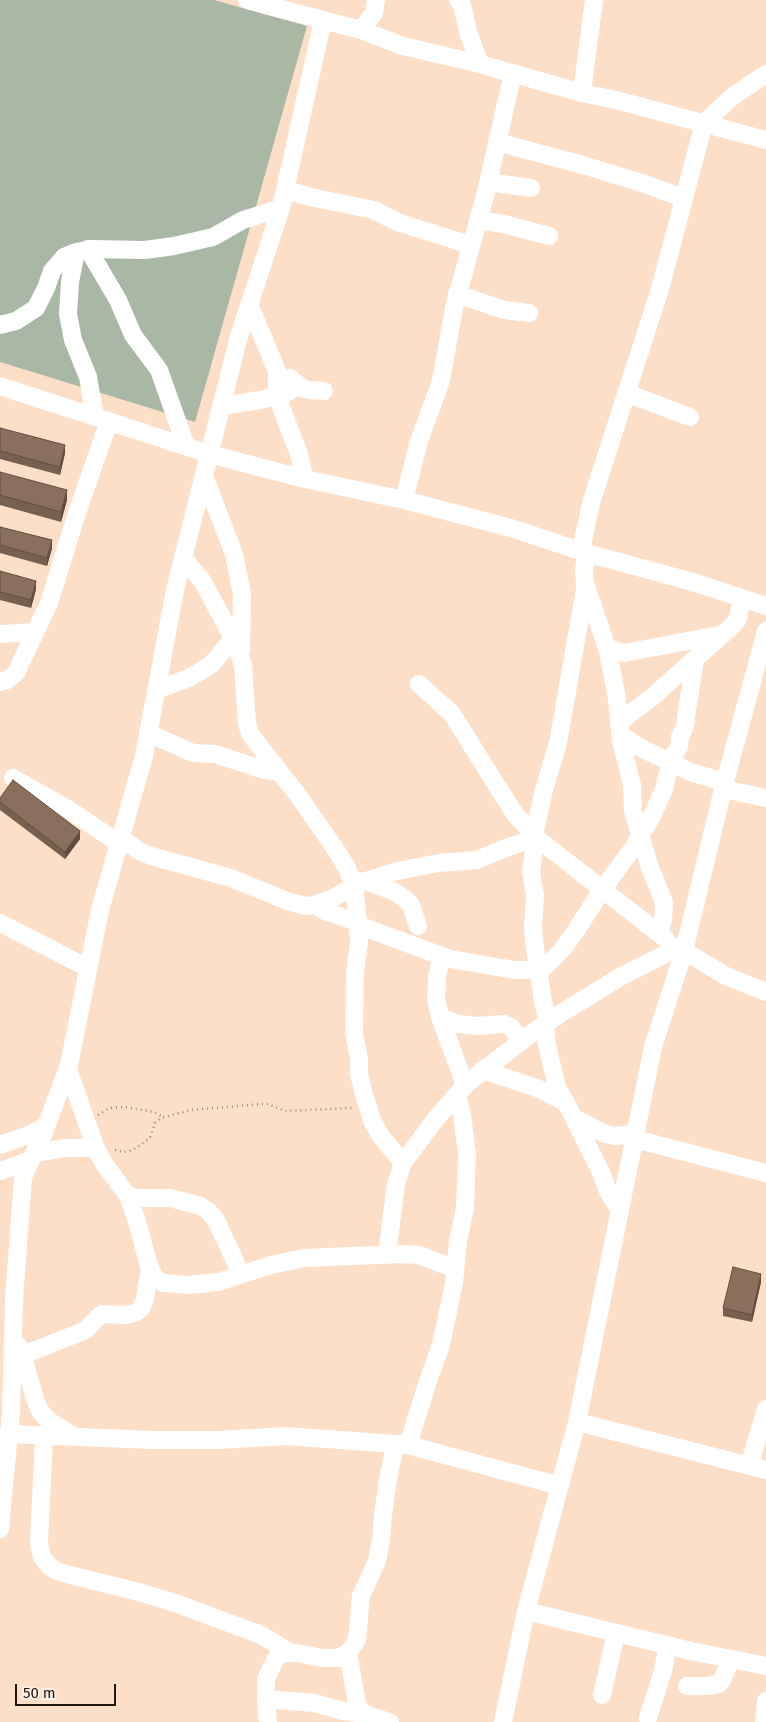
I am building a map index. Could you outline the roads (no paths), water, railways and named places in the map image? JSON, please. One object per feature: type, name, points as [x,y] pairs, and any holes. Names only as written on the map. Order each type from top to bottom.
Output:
[{"type":"street","points":[[247,0],[361,30],[403,46],[480,64],[582,93],[616,100],[766,140]]},
{"type":"street","points":[[361,30],[374,12],[376,0]]},
{"type":"street","points":[[458,0],[462,5],[469,35],[480,64]]},
{"type":"street","points":[[582,93],[594,0]]},
{"type":"street","points":[[0,1529],[8,1434],[5,1406],[13,1336],[24,1177],[47,1125],[68,1069],[100,910],[144,756],[175,590],[183,557],[239,336],[286,190],[323,20]]},
{"type":"street","points":[[404,500],[419,440],[441,381],[457,294],[488,182],[513,73]]},
{"type":"street","points":[[659,932],[663,920],[664,902],[650,868],[633,811],[632,785],[620,730],[617,699],[608,648],[586,586],[584,552],[591,503],[660,289],[704,123],[732,97],[766,74]]},
{"type":"street","points":[[497,142],[583,165],[683,198]]},
{"type":"street","points":[[488,182],[530,188]]},
{"type":"street","points":[[286,190],[374,210],[397,222],[470,245]]},
{"type":"street","points":[[0,324],[16,321],[36,308],[52,272],[64,257],[82,251],[145,250],[174,246],[213,236],[243,220],[281,208]]},
{"type":"street","points":[[478,220],[504,224],[548,236]]},
{"type":"street","points":[[0,682],[7,680],[16,673],[48,603],[77,513],[102,419],[73,340],[68,314],[70,282],[82,251]]},
{"type":"street","points":[[82,251],[118,300],[133,335],[160,370],[186,446]]},
{"type":"street","points":[[457,294],[504,310],[529,312]]},
{"type":"street","points":[[250,304],[275,368],[278,395],[299,454],[305,479]]},
{"type":"street","points":[[275,368],[298,386],[308,390],[324,391]]},
{"type":"street","points":[[0,386],[210,454],[305,479],[404,500],[511,528],[584,552],[692,582],[766,606]]},
{"type":"street","points":[[222,406],[260,400],[286,393],[298,386]]},
{"type":"street","points":[[626,393],[690,417]]},
{"type":"street","points":[[204,476],[234,554],[242,594],[241,658]]},
{"type":"street","points":[[183,557],[203,582],[233,638],[241,658],[247,723],[250,734],[300,798],[357,882],[359,942],[354,990],[354,1033],[360,1074],[367,1107],[372,1120],[380,1135],[403,1163]]},
{"type":"street","points":[[586,586],[558,743],[544,790],[532,872],[535,895],[533,926],[547,1023],[551,1067],[557,1087],[601,1172],[608,1191],[620,1211]]},
{"type":"street","points":[[620,730],[630,712],[651,698],[731,627],[738,618],[742,598]]},
{"type":"street","points":[[503,1722],[526,1611],[577,1422],[653,1048],[682,948],[766,631]]},
{"type":"street","points":[[0,634],[36,632]]},
{"type":"street","points":[[608,648],[624,654],[721,635]]},
{"type":"street","points":[[156,690],[189,678],[204,669],[213,662],[233,638]]},
{"type":"street","points":[[314,905],[327,912],[450,959],[515,970],[539,971],[562,950],[641,836],[664,789],[671,762],[679,747],[695,659]]},
{"type":"street","points":[[419,684],[452,714],[514,814],[537,840],[682,948],[726,976],[766,992]]},
{"type":"street","points":[[620,730],[639,746],[690,772],[766,798]]},
{"type":"street","points":[[148,733],[193,753],[215,754],[264,770],[279,772]]},
{"type":"street","points":[[13,778],[139,851],[231,878],[290,902],[306,906],[333,898],[357,882],[397,871],[439,863],[477,860],[519,843],[537,840]]},
{"type":"street","points":[[357,882],[393,891],[404,898],[411,905],[418,926]]},
{"type":"street","points":[[0,923],[88,968]]},
{"type":"street","points":[[387,1255],[396,1184],[403,1163],[434,1121],[461,1090],[482,1070],[547,1023],[620,977],[682,948]]},
{"type":"street","points":[[268,1722],[266,1679],[270,1667],[282,1653],[338,1658],[348,1653],[357,1640],[361,1596],[377,1561],[382,1540],[389,1473],[428,1381],[441,1345],[465,1208],[467,1153],[461,1090],[436,999],[437,977],[442,956]]},
{"type":"street","points":[[440,1017],[458,1024],[476,1026],[504,1024],[510,1026],[521,1041]]},
{"type":"street","points":[[68,1069],[95,1148],[128,1196],[150,1268],[156,1279],[163,1283],[173,1285],[218,1282],[271,1265],[304,1258],[400,1254],[419,1256],[455,1269]]},
{"type":"street","points":[[482,1070],[537,1088],[605,1134],[635,1136],[766,1172]]},
{"type":"street","points":[[0,1145],[29,1135],[47,1125]]},
{"type":"street","points":[[0,1171],[33,1156],[65,1148],[95,1148]]},
{"type":"street","points":[[128,1196],[138,1198],[170,1198],[201,1206],[216,1220],[241,1274]]},
{"type":"street","points":[[22,1354],[87,1329],[102,1314],[124,1315],[138,1311],[143,1305],[145,1298],[150,1268]]},
{"type":"street","points":[[13,1336],[22,1354],[40,1411],[49,1421],[75,1438]]},
{"type":"street","points":[[35,1399],[33,1412],[40,1436],[39,1543],[42,1557],[49,1566],[70,1576],[139,1592],[178,1604],[261,1635],[291,1653]]},
{"type":"street","points":[[749,1466],[766,1409]]},
{"type":"street","points":[[577,1422],[766,1470]]},
{"type":"street","points":[[8,1434],[75,1438],[219,1440],[286,1436],[402,1444],[560,1486]]},
{"type":"street","points":[[526,1611],[766,1666]]},
{"type":"street","points":[[602,1696],[616,1632]]},
{"type":"street","points":[[648,1718],[663,1671],[668,1645]]},
{"type":"street","points":[[348,1653],[358,1710],[363,1714]]},
{"type":"street","points":[[688,1686],[719,1684],[731,1658]]},
{"type":"street","points":[[266,1699],[314,1703],[390,1722]]},
{"type":"street","points":[[764,1722],[766,1701]]}]
